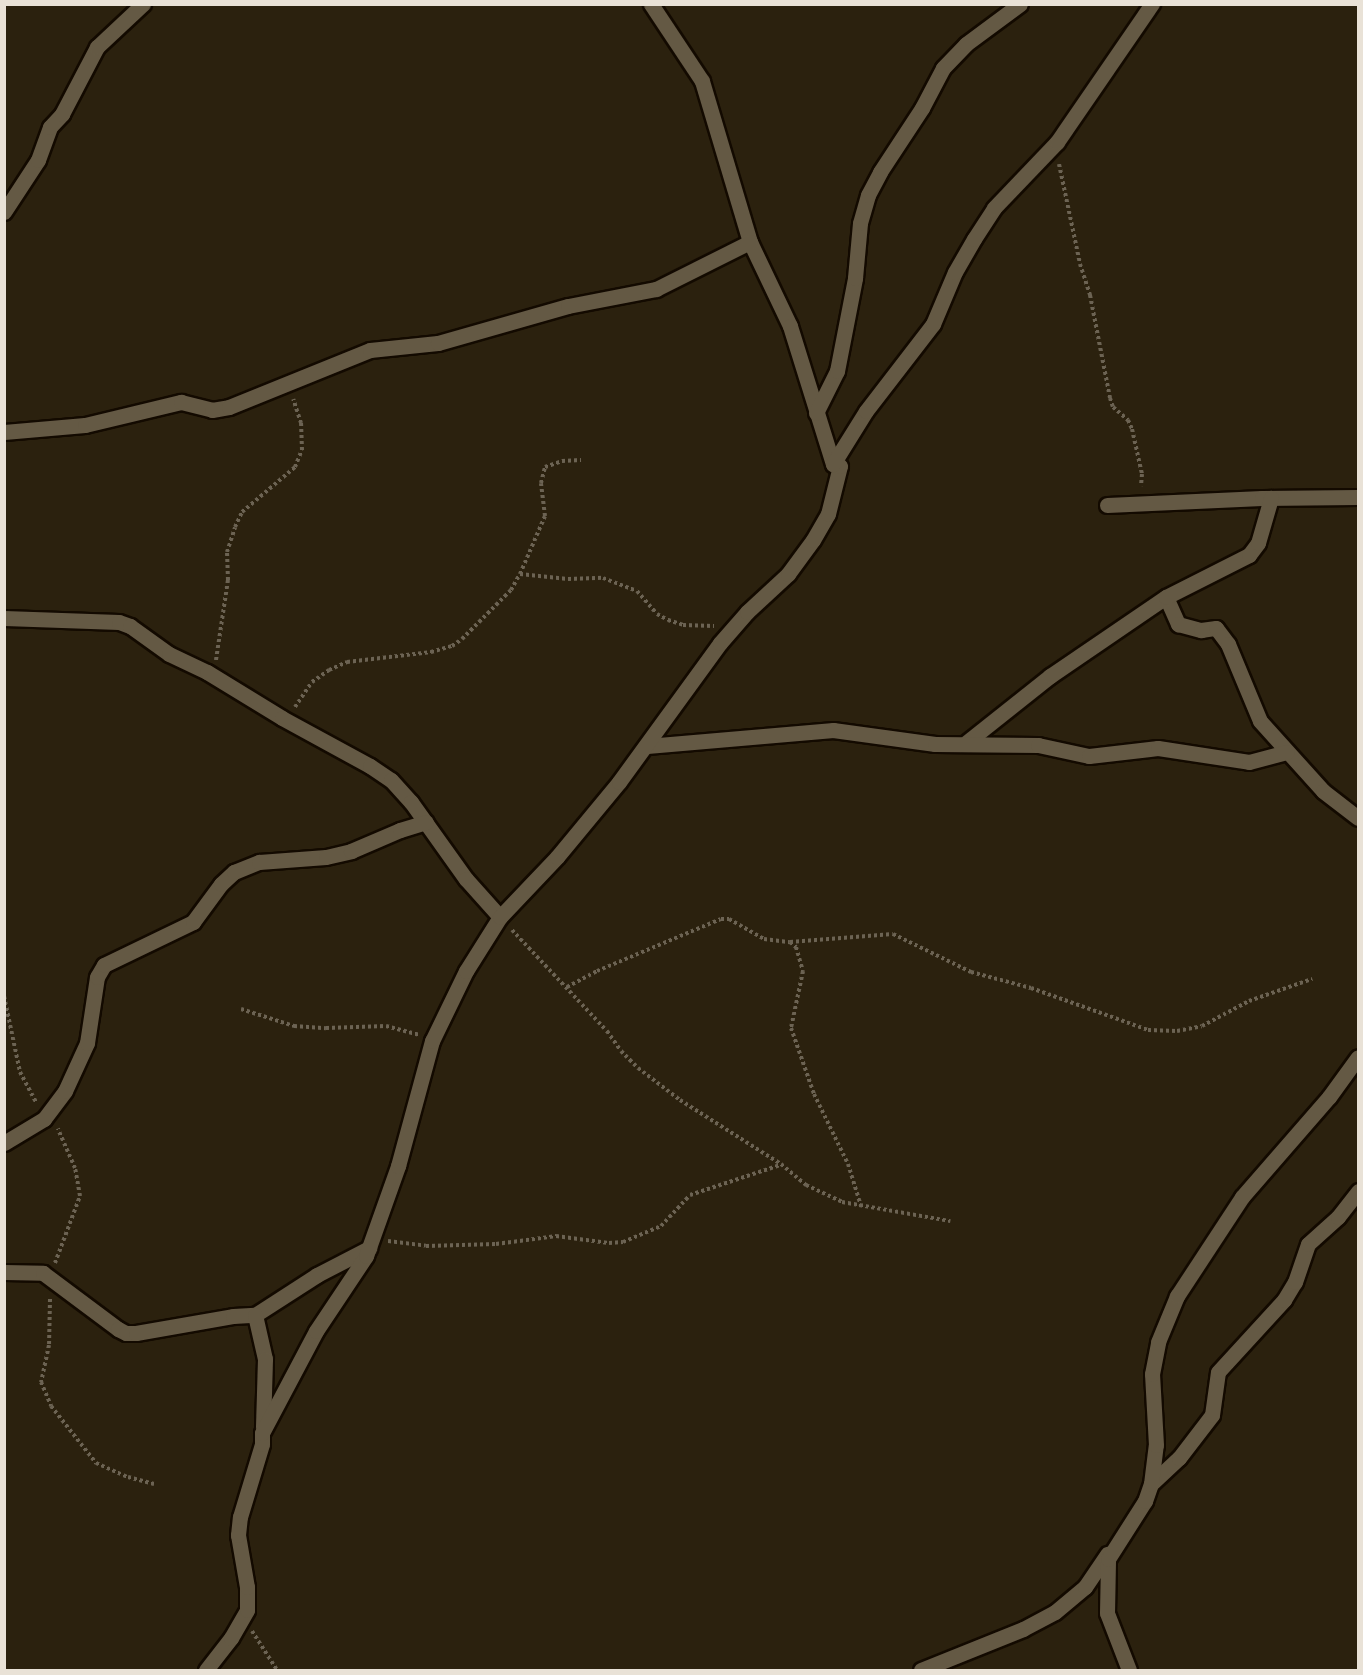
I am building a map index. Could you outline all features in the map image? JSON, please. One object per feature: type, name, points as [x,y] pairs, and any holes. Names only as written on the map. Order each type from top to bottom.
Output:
[{"type":"street","points":[[4,212],[38,159],[50,127],[62,114],[97,47],[143,4]]},
{"type":"street","points":[[651,4],[702,81],[750,242],[790,326],[834,464]]},
{"type":"street","points":[[816,413],[837,371],[855,278],[861,223],[868,195],[880,172],[922,108],[943,68],[966,44],[1020,4]]},
{"type":"street","points":[[834,464],[866,411],[933,324],[955,272],[994,208],[1057,142],[1152,4]]},
{"type":"street","points":[[4,432],[85,425],[181,402],[212,410],[229,406],[370,350],[438,343],[568,306],[656,289],[750,242]]},
{"type":"street","points":[[262,1433],[302,1356],[371,1244],[398,1166],[432,1041],[466,971],[500,917],[557,857],[647,746],[720,643],[740,620],[788,574],[813,540],[828,514],[840,466],[834,464]]},
{"type":"street","points":[[1107,505],[1359,497]]},
{"type":"street","points":[[967,742],[1050,675],[1166,597],[1249,555],[1258,543],[1271,498]]},
{"type":"street","points":[[1166,597],[1178,624],[1201,630],[1216,628],[1228,645],[1260,721],[1323,791],[1359,818]]},
{"type":"street","points":[[6,616],[119,622],[130,626],[169,654],[213,675],[391,780],[426,822],[466,879],[500,917]]},
{"type":"street","points":[[647,746],[833,730],[935,744],[967,742],[1038,745],[1089,756],[1158,748],[1249,762],[1287,752]]},
{"type":"street","points":[[4,1143],[48,1115],[87,1043],[97,977],[104,965],[192,922],[221,884],[234,872],[259,862],[311,859],[351,851],[400,830],[426,822]]},
{"type":"street","points":[[1129,1671],[1107,1613],[1108,1559],[1132,1518],[1145,1501],[1151,1484],[1156,1445],[1152,1374],[1155,1356],[1177,1296],[1242,1197],[1329,1097],[1359,1057]]},
{"type":"street","points":[[1151,1484],[1179,1458],[1212,1415],[1218,1372],[1284,1300],[1295,1282],[1308,1244],[1338,1217],[1359,1191]]},
{"type":"street","points":[[4,1272],[43,1273],[126,1333],[255,1314],[371,1244]]},
{"type":"street","points":[[206,1671],[244,1618],[247,1610],[247,1587],[238,1535],[254,1476],[262,1433],[265,1359],[255,1314]]},
{"type":"street","points":[[921,1671],[1023,1629],[1055,1612],[1085,1587],[1110,1550],[1120,1540]]},
{"type":"path","points":[[1057,142],[1061,183],[1080,264],[1090,295],[1110,398],[1113,407],[1128,420],[1132,429],[1142,474],[1140,503]]},
{"type":"path","points":[[213,675],[228,580],[227,552],[235,527],[242,512],[295,467],[302,450],[301,423],[286,382]]},
{"type":"path","points":[[289,721],[299,698],[312,682],[328,670],[347,662],[421,654],[452,645],[492,610],[511,590],[545,516],[541,483],[545,467],[562,461],[581,460]]},
{"type":"path","points":[[520,574],[568,579],[603,578],[637,591],[657,614],[683,625],[724,625],[740,620]]},
{"type":"path","points":[[500,917],[567,987],[638,1068],[680,1100],[781,1164],[806,1185],[842,1202],[950,1221]]},
{"type":"path","points":[[567,987],[597,971],[721,919],[729,920],[764,939],[790,942],[893,934],[972,972],[1030,988],[1148,1030],[1177,1031],[1202,1026],[1250,1001],[1312,979]]},
{"type":"path","points":[[790,942],[796,947],[803,971],[790,1028],[814,1094],[848,1164],[861,1206]]},
{"type":"path","points":[[4,996],[20,1072],[48,1115],[75,1168],[80,1196],[48,1277],[49,1345],[41,1382],[51,1406],[96,1462],[128,1477],[154,1484]]},
{"type":"path","points":[[241,1009],[294,1026],[347,1028],[386,1026],[413,1032],[432,1041]]},
{"type":"path","points":[[371,1244],[496,1244],[556,1236],[609,1243],[623,1242],[662,1226],[690,1195],[781,1164]]},
{"type":"path","points":[[244,1618],[277,1671]]}]
